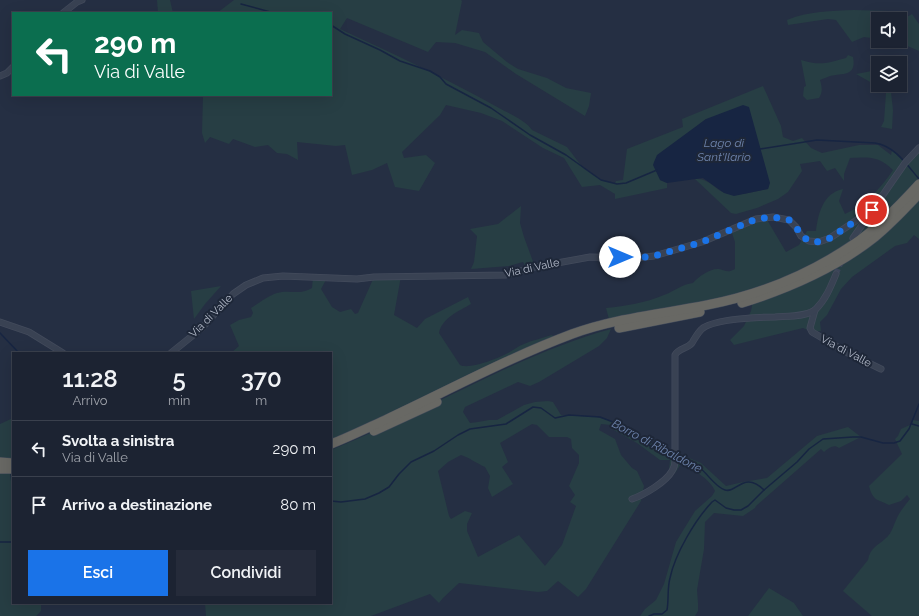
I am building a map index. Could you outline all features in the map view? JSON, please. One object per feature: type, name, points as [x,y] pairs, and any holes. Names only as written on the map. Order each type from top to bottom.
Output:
[{"type":"highway","points":[[332,444],[483,372],[541,346],[576,333],[625,320],[708,305],[742,297],[790,279],[854,244],[886,218],[919,184]]},
{"type":"highway","points":[[332,450],[396,422],[485,378],[579,338],[622,327],[709,311],[743,303],[792,285],[832,265],[874,237],[919,194]]},
{"type":"highway","points":[[0,462],[12,463]]},
{"type":"highway","points":[[0,469],[12,469]]},
{"type":"street","points":[[64,12],[82,0]]},
{"type":"street","points":[[0,76],[7,74],[12,68]]},
{"type":"street","points":[[853,238],[906,162],[919,148]]},
{"type":"street","name":"Via di Valle","points":[[172,352],[202,328],[234,294],[262,278],[283,276],[357,279],[374,277],[506,275],[537,267],[590,257],[636,258],[654,256],[702,242],[756,219],[773,217],[789,220],[802,236],[809,241],[819,242],[830,238],[872,210]]},
{"type":"street","name":"Via di Valle","points":[[836,274],[825,297],[815,310],[810,328],[812,332],[848,353],[881,369]]},
{"type":"street","points":[[632,499],[663,480],[673,470],[675,458],[675,355],[677,351],[691,344],[702,329],[708,325],[720,322],[796,316],[815,310]]},
{"type":"street","points":[[0,322],[29,332],[61,352]]},
{"type":"green space","points":[[157,0],[170,0],[173,12],[158,12]]},
{"type":"green space","points":[[234,0],[461,0],[455,35],[462,30],[479,33],[483,42],[518,69],[547,78],[566,88],[591,93],[589,106],[585,116],[516,74],[485,52],[455,43],[436,42],[428,52],[347,18],[340,29],[440,77],[526,123],[532,130],[567,147],[583,168],[601,180],[615,183],[616,181],[623,180],[627,149],[683,127],[682,119],[763,86],[781,126],[783,137],[793,141],[802,138],[811,148],[822,153],[859,145],[878,145],[891,155],[892,150],[905,163],[919,148],[919,184],[854,244],[764,289],[610,323],[606,308],[635,304],[657,298],[685,285],[693,283],[708,271],[719,269],[729,271],[735,269],[735,242],[731,230],[766,218],[786,252],[799,245],[807,231],[816,231],[818,218],[823,205],[826,200],[836,191],[843,189],[839,201],[845,214],[866,201],[893,170],[883,162],[873,158],[850,158],[844,174],[844,181],[835,168],[827,171],[820,161],[800,164],[802,171],[788,192],[778,199],[757,208],[736,214],[731,213],[695,179],[707,181],[719,190],[728,194],[745,194],[768,189],[769,186],[706,119],[680,139],[660,180],[667,183],[667,188],[615,199],[615,194],[600,185],[582,187],[564,158],[543,148],[502,121],[481,113],[446,105],[440,115],[402,152],[404,158],[426,155],[435,163],[419,191],[395,187],[387,163],[372,170],[352,175],[345,145],[336,146],[297,142],[298,160],[287,154],[277,153],[268,145],[255,147],[233,139],[229,144],[210,137],[205,143],[202,133],[203,96],[332,96],[332,12],[218,12]]},
{"type":"green space","points":[[854,10],[893,12],[871,12],[871,38],[864,37],[852,42],[836,20],[828,19],[788,25],[787,20],[795,17],[829,11]]},
{"type":"green space","points":[[912,14],[919,24],[919,51],[907,46],[907,17]]},
{"type":"green space","points":[[848,55],[853,57],[854,63],[851,71],[820,80],[822,89],[819,98],[807,100],[803,96],[804,87],[806,86],[801,60],[814,63],[824,63],[846,58]]},
{"type":"green space","points":[[871,71],[871,82],[856,74]]},
{"type":"green space","points":[[891,92],[893,110],[892,129],[881,127],[884,121],[886,93]]},
{"type":"green space","points":[[919,194],[919,239],[914,235],[907,243],[895,246],[852,277],[841,289],[827,315],[820,322],[821,331],[812,332],[803,328],[734,345],[730,340],[744,326],[751,311],[753,300],[792,285]]},
{"type":"green space","points":[[521,206],[520,223],[535,267],[527,269],[523,262],[509,266],[471,269],[474,262],[477,236],[470,229],[498,224]]},
{"type":"green space","points":[[401,276],[394,315],[417,328],[425,319],[468,297],[471,304],[447,319],[439,333],[460,365],[470,366],[484,363],[504,355],[531,341],[552,335],[557,340],[332,444],[332,352],[232,352],[239,346],[230,325],[239,320],[251,317],[253,313],[251,308],[274,294],[282,292],[303,292],[312,288],[313,277],[327,278],[321,289],[332,307],[340,312],[351,309],[355,314],[358,313],[374,277]]},
{"type":"green space","points":[[221,286],[205,304],[194,319],[191,291]]},
{"type":"green space","points":[[611,329],[607,338],[599,346],[539,382],[530,386],[518,382],[465,407],[463,412],[470,423],[497,420],[524,405],[535,402],[553,402],[561,415],[597,417],[612,421],[675,455],[682,455],[701,463],[726,486],[767,478],[817,436],[848,427],[861,437],[839,448],[833,446],[824,452],[821,449],[755,508],[743,516],[714,513],[705,522],[704,549],[697,590],[698,611],[695,616],[640,616],[645,609],[656,600],[664,584],[676,542],[695,511],[712,496],[715,491],[709,482],[691,469],[681,464],[675,473],[669,470],[670,460],[660,460],[637,443],[612,429],[611,425],[601,424],[599,430],[615,439],[621,455],[632,468],[637,471],[644,486],[641,501],[586,589],[578,597],[558,581],[547,591],[538,592],[459,583],[439,603],[430,594],[371,616],[206,616],[205,604],[332,604],[332,450],[400,420],[514,365],[586,336]],"holes":[[[532,424],[537,425],[549,437],[567,437],[571,439],[572,448],[579,455],[579,463],[569,486],[575,495],[570,502],[576,506],[562,545],[545,566],[519,535],[478,557],[467,531],[467,524],[472,513],[465,511],[451,519],[438,471],[448,462],[461,455],[485,467],[490,476],[488,488],[492,497],[513,484],[502,467],[508,462],[500,443]]]},
{"type":"green space","points":[[12,418],[12,463],[0,462],[0,424]]},
{"type":"green space","points":[[913,420],[919,421],[919,616],[872,616],[843,591],[868,560],[872,550],[888,537],[899,514],[910,499],[907,495],[901,501],[889,505],[874,497],[869,486],[902,454],[895,439],[901,429],[912,424]]},
{"type":"green space","points":[[0,469],[12,469],[12,604],[41,604],[41,611],[36,616],[0,616]]},
{"type":"green space","points":[[769,588],[794,603],[803,616],[748,616]]},
{"type":"water","name":"Lago di Sant'Ilario","points":[[743,105],[749,107],[770,183],[768,189],[734,196],[724,193],[703,178],[667,183],[660,180],[653,165],[657,155],[706,119]]},
{"type":"waterway","points":[[241,4],[270,12]]},
{"type":"waterway","points":[[332,26],[345,34],[400,61],[430,71],[440,77],[446,84],[491,108],[530,135],[566,155],[601,180],[617,184],[626,183],[657,170]]},
{"type":"waterway","points":[[760,149],[817,140],[875,143],[895,152],[919,179]]},
{"type":"waterway","points":[[0,333],[18,352]]},
{"type":"waterway","name":"Borro di Ribaldone","points":[[649,616],[654,614],[662,614],[667,610],[669,582],[676,559],[686,538],[712,502],[715,500],[726,508],[741,510],[748,506],[764,490],[797,462],[809,449],[823,439],[861,437],[883,443],[894,443],[900,441],[909,429],[919,404]]},
{"type":"waterway","name":"Borro di Ribaldone","points":[[332,501],[341,502],[365,499],[379,493],[389,487],[411,462],[434,451],[458,435],[470,429],[506,424],[533,407],[541,408],[555,418],[569,415],[600,417],[613,422],[652,447],[673,457]]},
{"type":"waterway","points":[[912,424],[919,426]]},
{"type":"waterway","name":"Borro di Ribaldone","points":[[677,458],[697,466],[718,486],[725,490],[733,489],[746,482],[757,484],[764,490]]},
{"type":"waterway","points":[[11,473],[12,484]]},
{"type":"waterway","name":"Borro di Ribaldone","points":[[0,542],[12,542]]},
{"type":"tunnel","points":[[836,274],[842,260]]},
{"type":"route","points":[[620,257],[636,258],[654,256],[702,242],[756,219],[773,217],[789,220],[802,236],[809,241],[819,242],[830,238],[872,210]]}]
